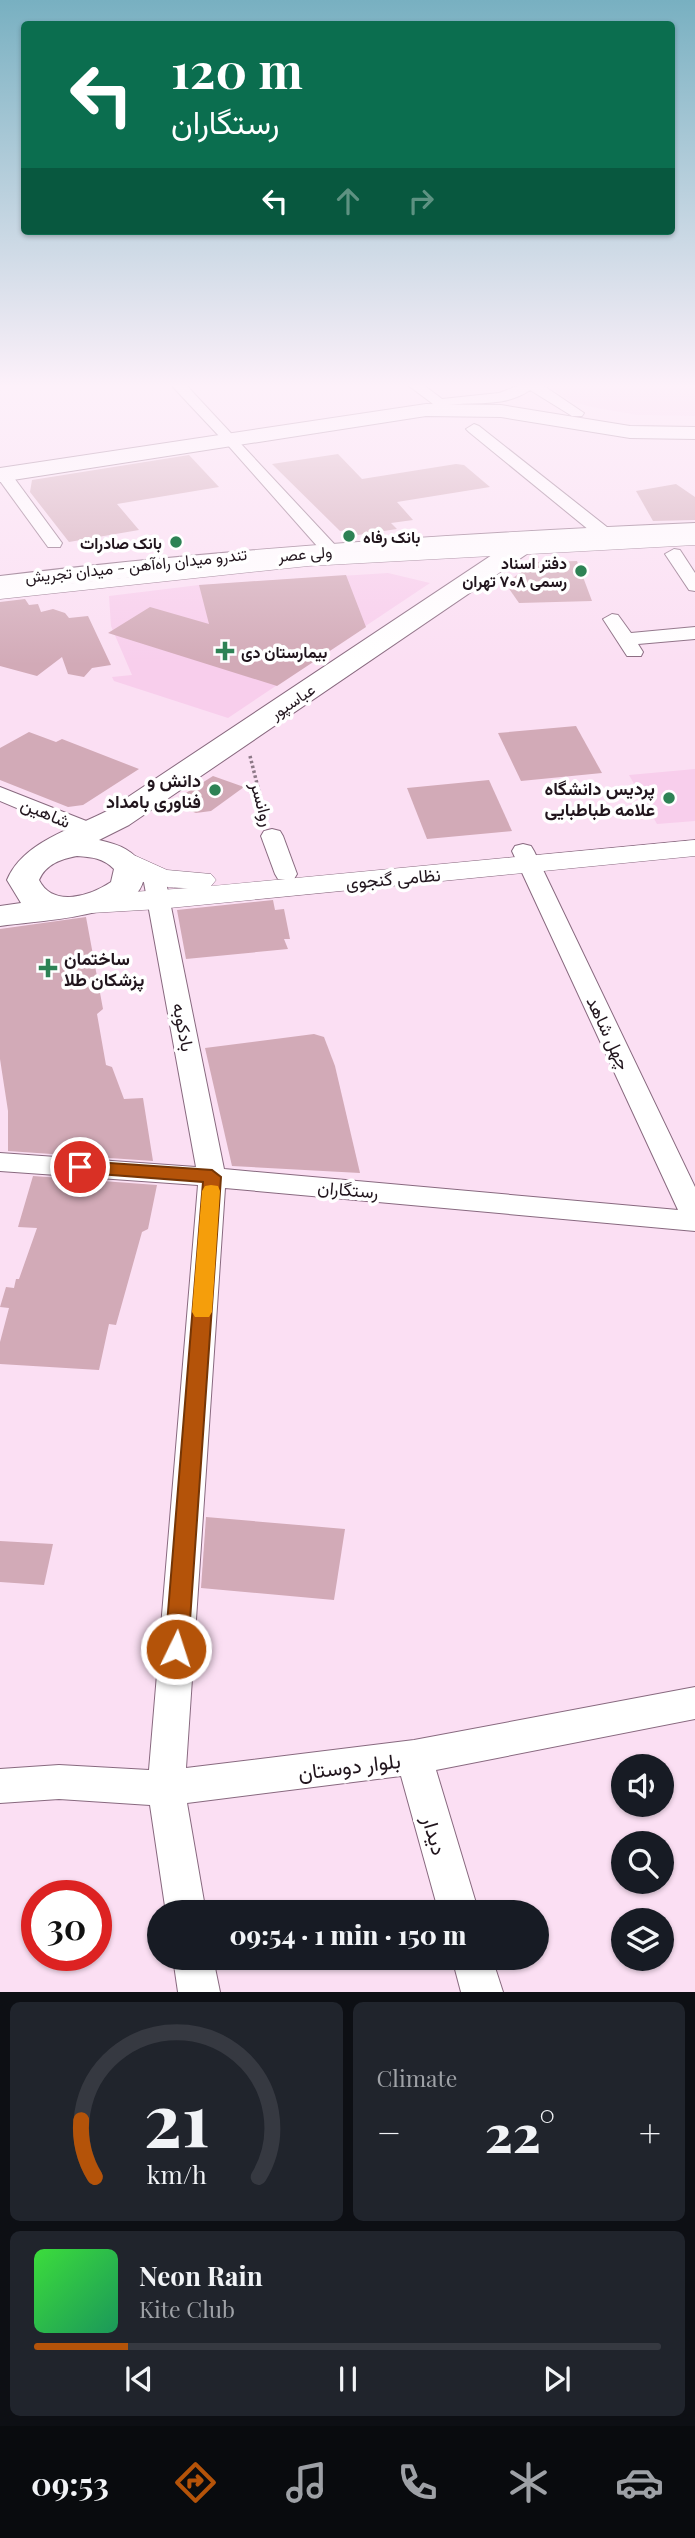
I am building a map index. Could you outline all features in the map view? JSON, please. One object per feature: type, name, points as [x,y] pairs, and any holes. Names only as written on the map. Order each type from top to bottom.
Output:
[{"type":"main road","name":"ولی عصر","points":[[0,584],[155,565],[331,551],[527,543],[606,535],[695,531]]},
{"type":"main road","name":"عباسپور","points":[[23,870],[105,825],[527,543]]},
{"type":"main road","points":[[0,916],[106,900],[126,886],[130,869],[115,837],[105,825]]},
{"type":"main road","points":[[79,905],[52,905],[31,895],[23,880],[23,870],[77,847],[109,851],[123,859]]},
{"type":"street","points":[[6,479],[54,543]]},
{"type":"street","points":[[266,479],[331,551]]},
{"type":"street","points":[[536,479],[606,535]]},
{"type":"street","points":[[674,554],[695,586]]},
{"type":"street","points":[[612,619],[630,646],[695,633]]},
{"type":"street","name":"شاهین","points":[[0,793],[105,825]]},
{"type":"street","name":"نظامی گنجوی","points":[[123,859],[157,889],[527,858],[695,835]]},
{"type":"street","name":"روانسر","points":[[272,836],[286,874]]},
{"type":"street","name":"نظامی گنجوی","points":[[79,905],[191,881],[695,848]]},
{"type":"street","name":"چهل شاهد","points":[[527,858],[695,1216]]},
{"type":"street","name":"بادکوبه","points":[[157,889],[212,1177],[166,1788],[184,1900]]},
{"type":"street","name":"رستگاران","points":[[0,1162],[212,1177],[695,1222]]},
{"type":"street","name":"بلوار دوستان","points":[[0,1786],[59,1782],[166,1788],[414,1757],[695,1703]]},
{"type":"street","name":"دیدار","points":[[414,1757],[455,1900]]},
{"type":"street","points":[[195,1970],[199,1992]]},
{"type":"street","points":[[476,1970],[482,1992]]},
{"type":"lane","name":"تندرو میدان راه‌آهن - میدان تجریش","points":[[0,595],[269,565],[527,543],[695,541]]},
{"type":"path","name":"روانسر","points":[[244,733],[272,836]]},
{"type":"shaded area","name":"بیمارستان دی","points":[[388,573],[430,583],[228,718],[114,681],[112,677],[132,675],[111,626],[109,596],[199,585]]},
{"type":"shaded area","name":"پردیس دانشگاه علامه طباطبایی","points":[[695,769],[695,821],[657,824],[629,775]]},
{"type":"building","points":[[211,479],[219,487],[117,504],[139,530],[69,542],[30,492],[32,480]]},
{"type":"building","points":[[287,479],[480,479],[490,487],[397,502],[413,520],[391,523],[397,529],[358,535],[354,529],[340,531]]},
{"type":"building","points":[[676,484],[695,497],[695,520],[653,521],[636,491]]},
{"type":"building","points":[[577,561],[592,601],[519,603],[505,583],[537,562]]},
{"type":"building","points":[[346,575],[366,627],[277,686],[108,633],[150,607],[209,624],[199,585]]},
{"type":"building","points":[[25,599],[29,605],[38,604],[41,612],[53,609],[65,613],[69,618],[88,616],[111,665],[92,668],[84,677],[68,674],[62,657],[37,676],[0,666],[0,602]]},
{"type":"building","points":[[576,726],[602,773],[521,781],[498,733]]},
{"type":"building","points":[[29,732],[56,742],[62,739],[139,769],[83,805],[68,807],[0,780],[0,748]]},
{"type":"building","points":[[213,776],[244,787],[211,811],[196,813],[170,803]]},
{"type":"building","points":[[489,780],[512,831],[427,839],[407,788]]},
{"type":"building","points":[[273,900],[275,910],[284,909],[290,939],[284,939],[288,949],[186,959],[177,910]]},
{"type":"building","points":[[86,917],[103,1009],[97,1014],[106,1065],[112,1067],[124,1099],[143,1098],[153,1161],[8,1151],[8,1111],[0,1059],[0,929]]},
{"type":"building","points":[[314,1034],[324,1037],[335,1066],[360,1173],[232,1166],[205,1048]]},
{"type":"building","points":[[33,1176],[157,1185],[148,1229],[142,1232],[116,1325],[109,1324],[99,1370],[0,1364],[0,1342],[9,1308],[0,1307],[6,1287],[14,1288],[16,1279],[19,1279],[37,1228],[18,1227]]},
{"type":"building","points":[[206,1517],[345,1529],[334,1600],[201,1588]]},
{"type":"building","points":[[0,1541],[53,1544],[44,1585],[0,1582]]},
{"type":"slow traffic","points":[[202,1312],[211,1191]]},
{"type":"place","name":"بانک رفاه","points":[[349,536]]},
{"type":"place","name":"بانک صادرات","points":[[176,542]]},
{"type":"place","name":"دفتر اسناد رسمی ۷۰۸ تهران","points":[[581,571]]},
{"type":"place","name":"بیمارستان دی","points":[[225,651]]},
{"type":"place","name":"دانش و فناوری بامداد","points":[[215,790]]},
{"type":"place","name":"پردیس دانشگاه علامه طباطبایی","points":[[669,798]]},
{"type":"place","name":"ساختمان پزشکان طلا","points":[[48,968]]},
{"type":"route","points":[[80,1167],[212,1177],[176,1649]]}]
